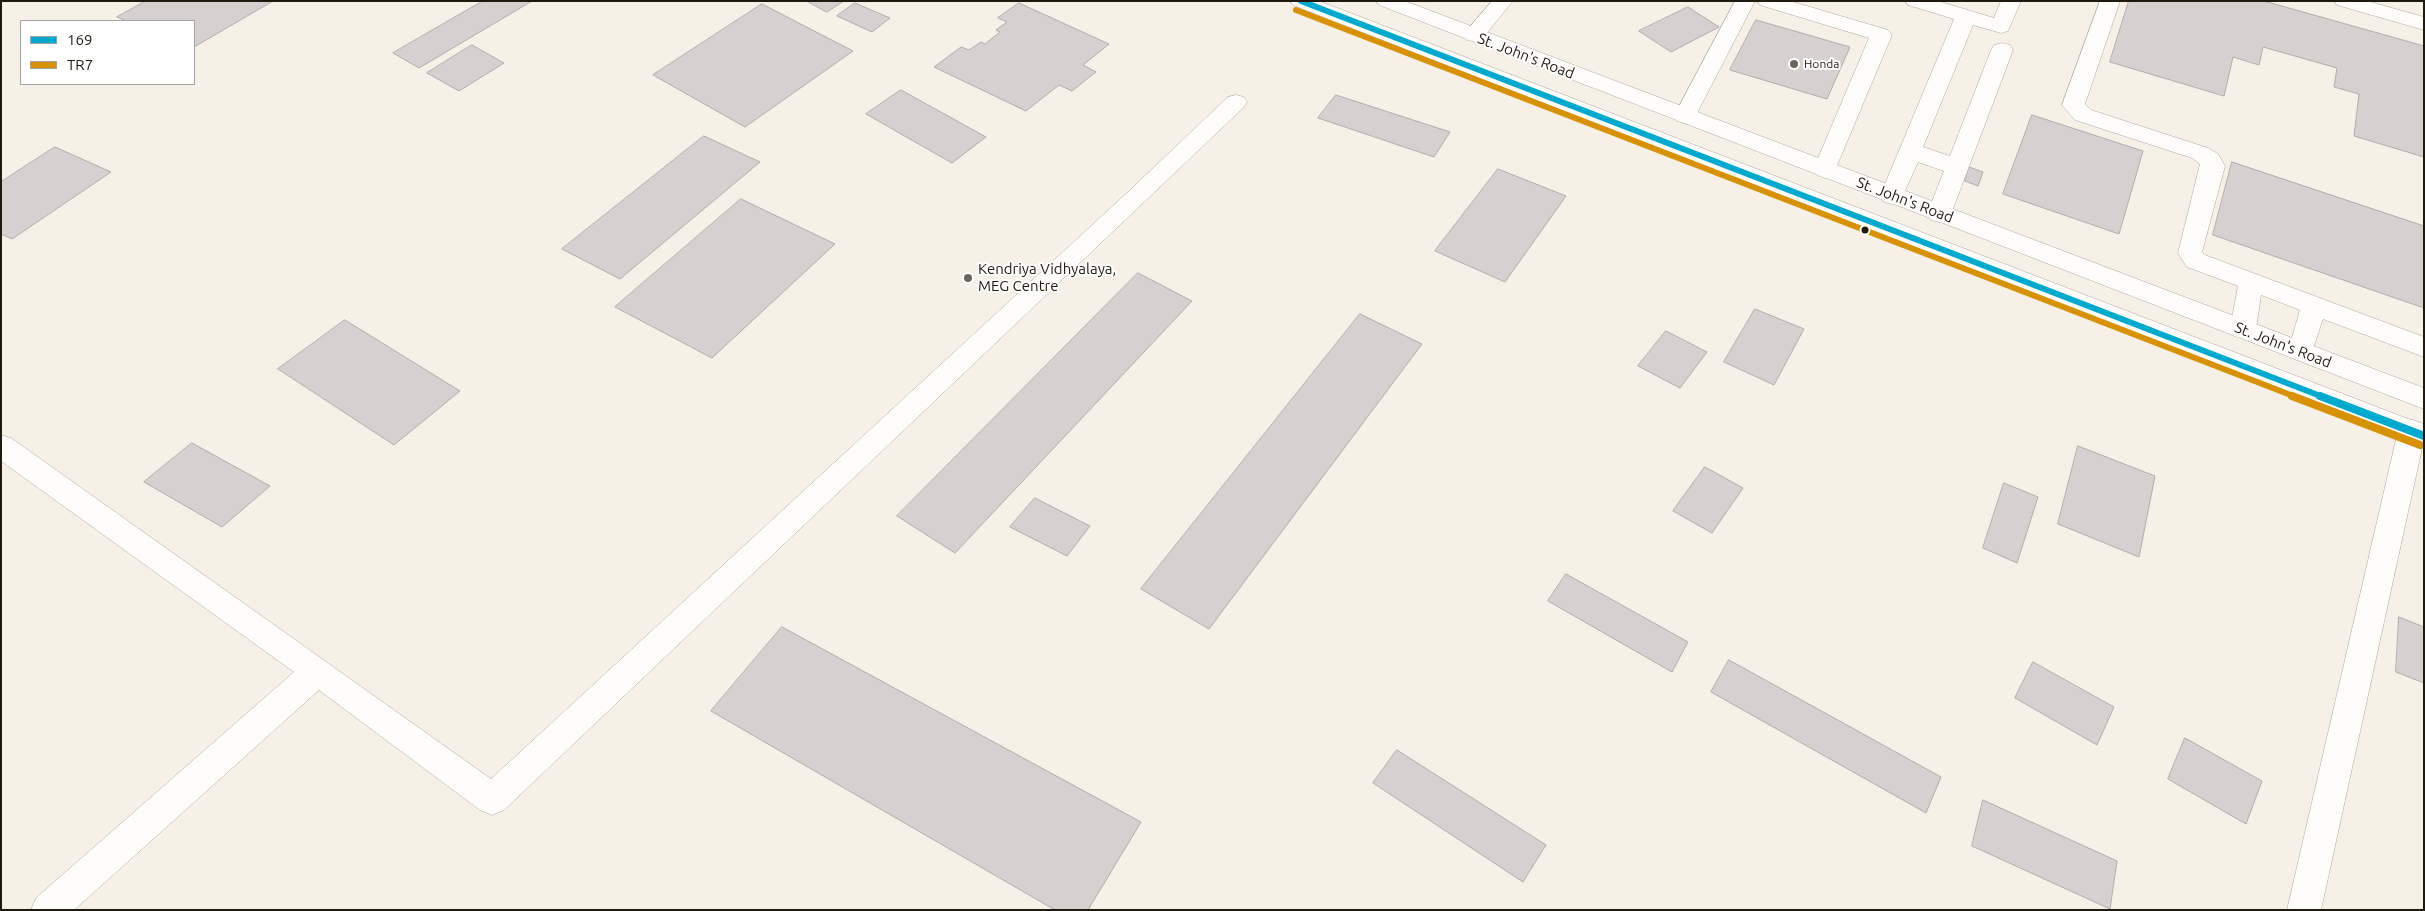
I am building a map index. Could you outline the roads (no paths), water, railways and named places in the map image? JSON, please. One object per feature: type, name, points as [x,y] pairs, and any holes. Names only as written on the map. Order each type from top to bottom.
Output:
[{"type":"main road","name":"St. John's Road","points":[[1300,1],[2418,434]]},
{"type":"main road","name":"St. John's Road","points":[[1386,1],[2424,399]]},
{"type":"main road","points":[[1474,35],[1503,1]]},
{"type":"main road","points":[[1685,116],[1745,1]]},
{"type":"main road","points":[[1767,1],[1881,35],[1825,170]]},
{"type":"main road","points":[[1915,1],[2001,27],[2011,1]]},
{"type":"main road","points":[[2110,1],[2073,105],[2083,115],[2200,153],[2210,159],[2213,166],[2190,253],[2196,261],[2424,347]]},
{"type":"main road","points":[[2344,1],[2424,24]]},
{"type":"main road","points":[[1892,196],[1966,16]]},
{"type":"main road","points":[[1940,214],[2002,50]]},
{"type":"main road","points":[[1,446],[492,799],[1136,198],[1236,102]]},
{"type":"main road","points":[[1911,151],[1957,167]]},
{"type":"main road","points":[[2243,329],[2252,283]]},
{"type":"main road","points":[[2301,351],[2314,306]]},
{"type":"main road","points":[[2304,910],[2418,434]]},
{"type":"main road","points":[[48,910],[317,672]]},
{"type":"place","name":"Honda","points":[[1794,64]]},
{"type":"place","name":"Kendriya Vidhyalaya, MEG Centre","points":[[968,278]]}]
